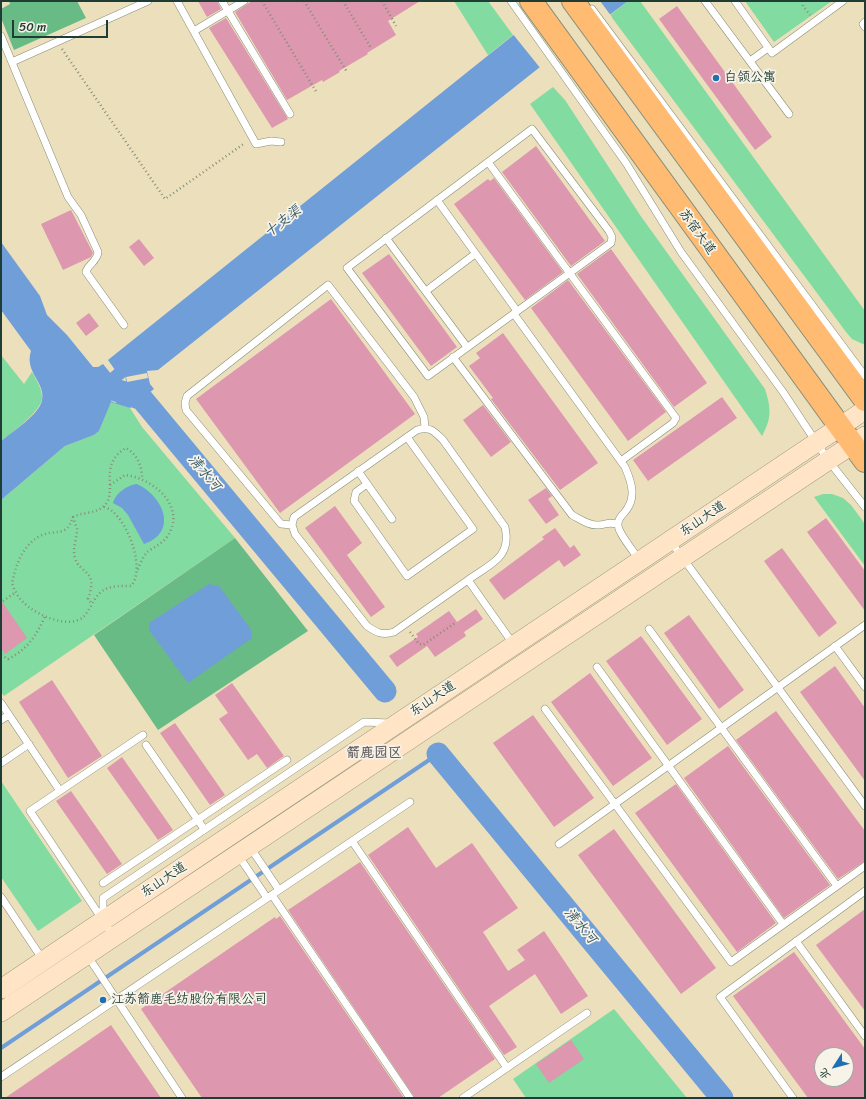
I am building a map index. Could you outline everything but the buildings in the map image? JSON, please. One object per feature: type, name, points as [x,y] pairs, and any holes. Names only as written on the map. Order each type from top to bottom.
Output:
[{"type":"main road","points":[[572,1],[603,32],[865,400]]},
{"type":"main road","name":"苏宿大道","points":[[530,9],[565,62],[856,442]]},
{"type":"main road","name":"东山大道","points":[[1,1012],[49,968],[81,947],[114,937],[856,442],[865,410]]},
{"type":"main road","name":"东山大道","points":[[81,947],[103,920],[817,443],[856,442]]},
{"type":"main road","name":"东山大道","points":[[1,989],[49,968]]},
{"type":"lane","points":[[12,62],[148,1]]},
{"type":"lane","points":[[177,1],[256,144],[270,141],[281,142]]},
{"type":"lane","points":[[222,1],[290,114]]},
{"type":"lane","points":[[194,32],[244,1]]},
{"type":"lane","points":[[511,1],[530,9]]},
{"type":"lane","points":[[586,1],[603,32],[865,376]]},
{"type":"lane","points":[[706,1],[788,114]]},
{"type":"lane","points":[[735,1],[772,53],[843,1]]},
{"type":"lane","points":[[865,22],[863,24],[865,27]]},
{"type":"lane","points":[[1,36],[68,197],[81,215],[98,252],[98,258],[87,268],[86,272],[124,325]]},
{"type":"lane","points":[[750,61],[768,48]]},
{"type":"lane","points":[[565,62],[681,252],[783,392],[828,460],[865,507]]},
{"type":"lane","points":[[532,129],[609,231],[612,237],[611,243],[428,376],[347,268],[488,162],[532,129]]},
{"type":"lane","points":[[488,162],[676,418],[673,423],[621,461]]},
{"type":"lane","points":[[437,200],[621,461],[630,479],[633,492],[631,503],[617,524],[619,531],[640,561]]},
{"type":"lane","points":[[386,238],[467,347]]},
{"type":"lane","points":[[426,291],[476,254]]},
{"type":"lane","points":[[292,525],[281,524],[186,410],[184,403],[187,396],[328,285],[414,397],[424,417],[425,428]]},
{"type":"lane","points":[[453,357],[572,515],[590,524],[600,525],[608,522],[617,524]]},
{"type":"lane","points":[[425,428],[433,430],[443,440],[506,527],[508,541],[506,548],[499,558],[394,632],[386,635],[379,634],[366,626],[295,534],[292,525],[294,517],[301,511],[407,437],[417,430],[425,428]]},
{"type":"lane","points":[[367,484],[356,492],[354,501],[407,576],[473,529],[407,437]]},
{"type":"lane","points":[[358,471],[392,519]]},
{"type":"lane","points":[[670,541],[865,806]]},
{"type":"lane","points":[[468,580],[514,645]]},
{"type":"lane","points":[[559,844],[865,625]]},
{"type":"lane","points":[[649,629],[837,886]]},
{"type":"lane","points":[[835,646],[865,687]]},
{"type":"lane","points":[[597,667],[784,924]]},
{"type":"lane","points":[[1,703],[60,791]]},
{"type":"lane","points":[[545,709],[731,962],[865,866]]},
{"type":"lane","points":[[1,720],[9,715]]},
{"type":"lane","points":[[103,920],[103,898],[364,722],[398,723]]},
{"type":"lane","points":[[114,937],[30,811],[143,734]]},
{"type":"lane","points":[[1,763],[29,744]]},
{"type":"lane","points":[[146,745],[204,829]]},
{"type":"lane","points":[[103,883],[287,760]]},
{"type":"lane","points":[[1,1077],[410,802]]},
{"type":"lane","points":[[352,841],[507,1068]]},
{"type":"lane","points":[[244,850],[262,865],[279,890]]},
{"type":"lane","points":[[244,850],[250,873],[269,897],[410,1098]]},
{"type":"lane","points":[[793,1098],[720,997],[865,891]]},
{"type":"lane","points":[[1,897],[49,968]]},
{"type":"lane","points":[[796,941],[865,1036]]},
{"type":"lane","points":[[81,947],[182,1098]]},
{"type":"lane","points":[[463,1098],[588,1013]]},
{"type":"path","points":[[262,1],[317,93]]},
{"type":"path","points":[[304,1],[347,72]]},
{"type":"path","points":[[343,1],[371,48]]},
{"type":"path","points":[[382,1],[396,26]]},
{"type":"path","points":[[802,1],[803,6],[815,22]]},
{"type":"path","points":[[57,42],[165,198],[252,137]]},
{"type":"path","points":[[104,507],[113,511],[123,524],[136,559],[137,571],[135,582],[131,586],[112,586],[103,589],[87,613],[81,618],[71,622],[45,616],[22,602],[12,583],[17,562],[26,548],[40,536],[62,532],[66,529],[73,517],[104,507],[108,501],[111,463],[114,457],[126,448],[130,450],[142,468],[142,478]]},
{"type":"path","points":[[109,485],[125,475],[142,478],[161,490],[172,514],[173,524],[167,536],[162,542],[146,553],[137,571]]},
{"type":"path","points":[[73,517],[77,528],[74,553],[75,560],[88,572],[91,580],[91,591],[88,599],[92,604]]},
{"type":"path","points":[[3,601],[16,592]]},
{"type":"path","points":[[1,655],[8,659],[24,649],[34,638],[45,616]]},
{"type":"path","points":[[405,624],[419,644],[423,644],[456,623]]},
{"type":"green space","points":[[9,1],[77,1],[86,18],[14,50],[1,18],[1,9],[10,4]]},
{"type":"green space","points":[[454,1],[488,1],[513,35],[488,55]]},
{"type":"green space","points":[[628,1],[640,1],[865,311],[865,345],[852,339],[846,332],[610,15]]},
{"type":"green space","points":[[745,1],[832,1],[774,42]]},
{"type":"green space","points":[[553,87],[565,100],[640,215],[765,389],[770,413],[768,424],[762,436],[530,104]]},
{"type":"green space","points":[[1,355],[24,384],[32,372],[40,387],[42,398],[41,403],[32,415],[1,441]]},
{"type":"green space","points":[[111,401],[130,408],[142,427],[235,538],[4,696],[1,692],[1,500],[65,446],[94,435],[99,431]]},
{"type":"green space","points":[[823,494],[832,494],[843,498],[851,505],[865,524],[865,566],[814,497]]},
{"type":"green space","points":[[235,538],[308,631],[158,730],[94,635]]},
{"type":"green space","points":[[1,781],[82,901],[38,931],[1,877]]},
{"type":"green space","points":[[614,1009],[687,1098],[526,1098],[513,1079]]},
{"type":"water","points":[[556,1],[628,1],[540,67],[158,370],[147,371],[150,384],[154,389],[130,408],[111,402],[99,431],[94,435],[65,446],[1,500],[1,441],[31,417],[40,405],[42,394],[41,388],[30,365],[31,351],[1,310],[1,242],[40,296],[47,315],[67,335],[93,367],[98,367],[103,364],[116,380],[112,384],[127,389],[125,374],[120,377],[108,360]]},
{"type":"water","points":[[137,484],[154,497],[160,505],[163,514],[164,523],[161,531],[155,538],[144,544],[128,515],[122,508],[113,503],[116,496],[122,490]]},
{"type":"water","points":[[209,584],[219,586],[250,628],[252,638],[188,683],[149,630],[149,623]]},
{"type":"pier","points":[[553,1],[600,1],[612,17],[541,69],[512,33]]},
{"type":"pier","points":[[147,373],[148,378],[127,382],[126,377]]},
{"type":"pier","points":[[116,385],[121,387],[116,403],[111,401]]},
{"type":"waterway","name":"十支渠","points":[[101,389],[132,363]]},
{"type":"waterway","name":"清水河","points":[[113,389],[142,399],[385,691]]},
{"type":"waterway","points":[[1,1048],[438,754]]},
{"type":"waterway","name":"清水河","points":[[438,754],[722,1098]]},
{"type":"place","name":"白领公寓","points":[[716,78]]},
{"type":"place","name":"江苏箭鹿毛纺股份有限公司","points":[[103,1000]]},
{"type":"district","name":"箭鹿园区","points":[[374,753]]}]
